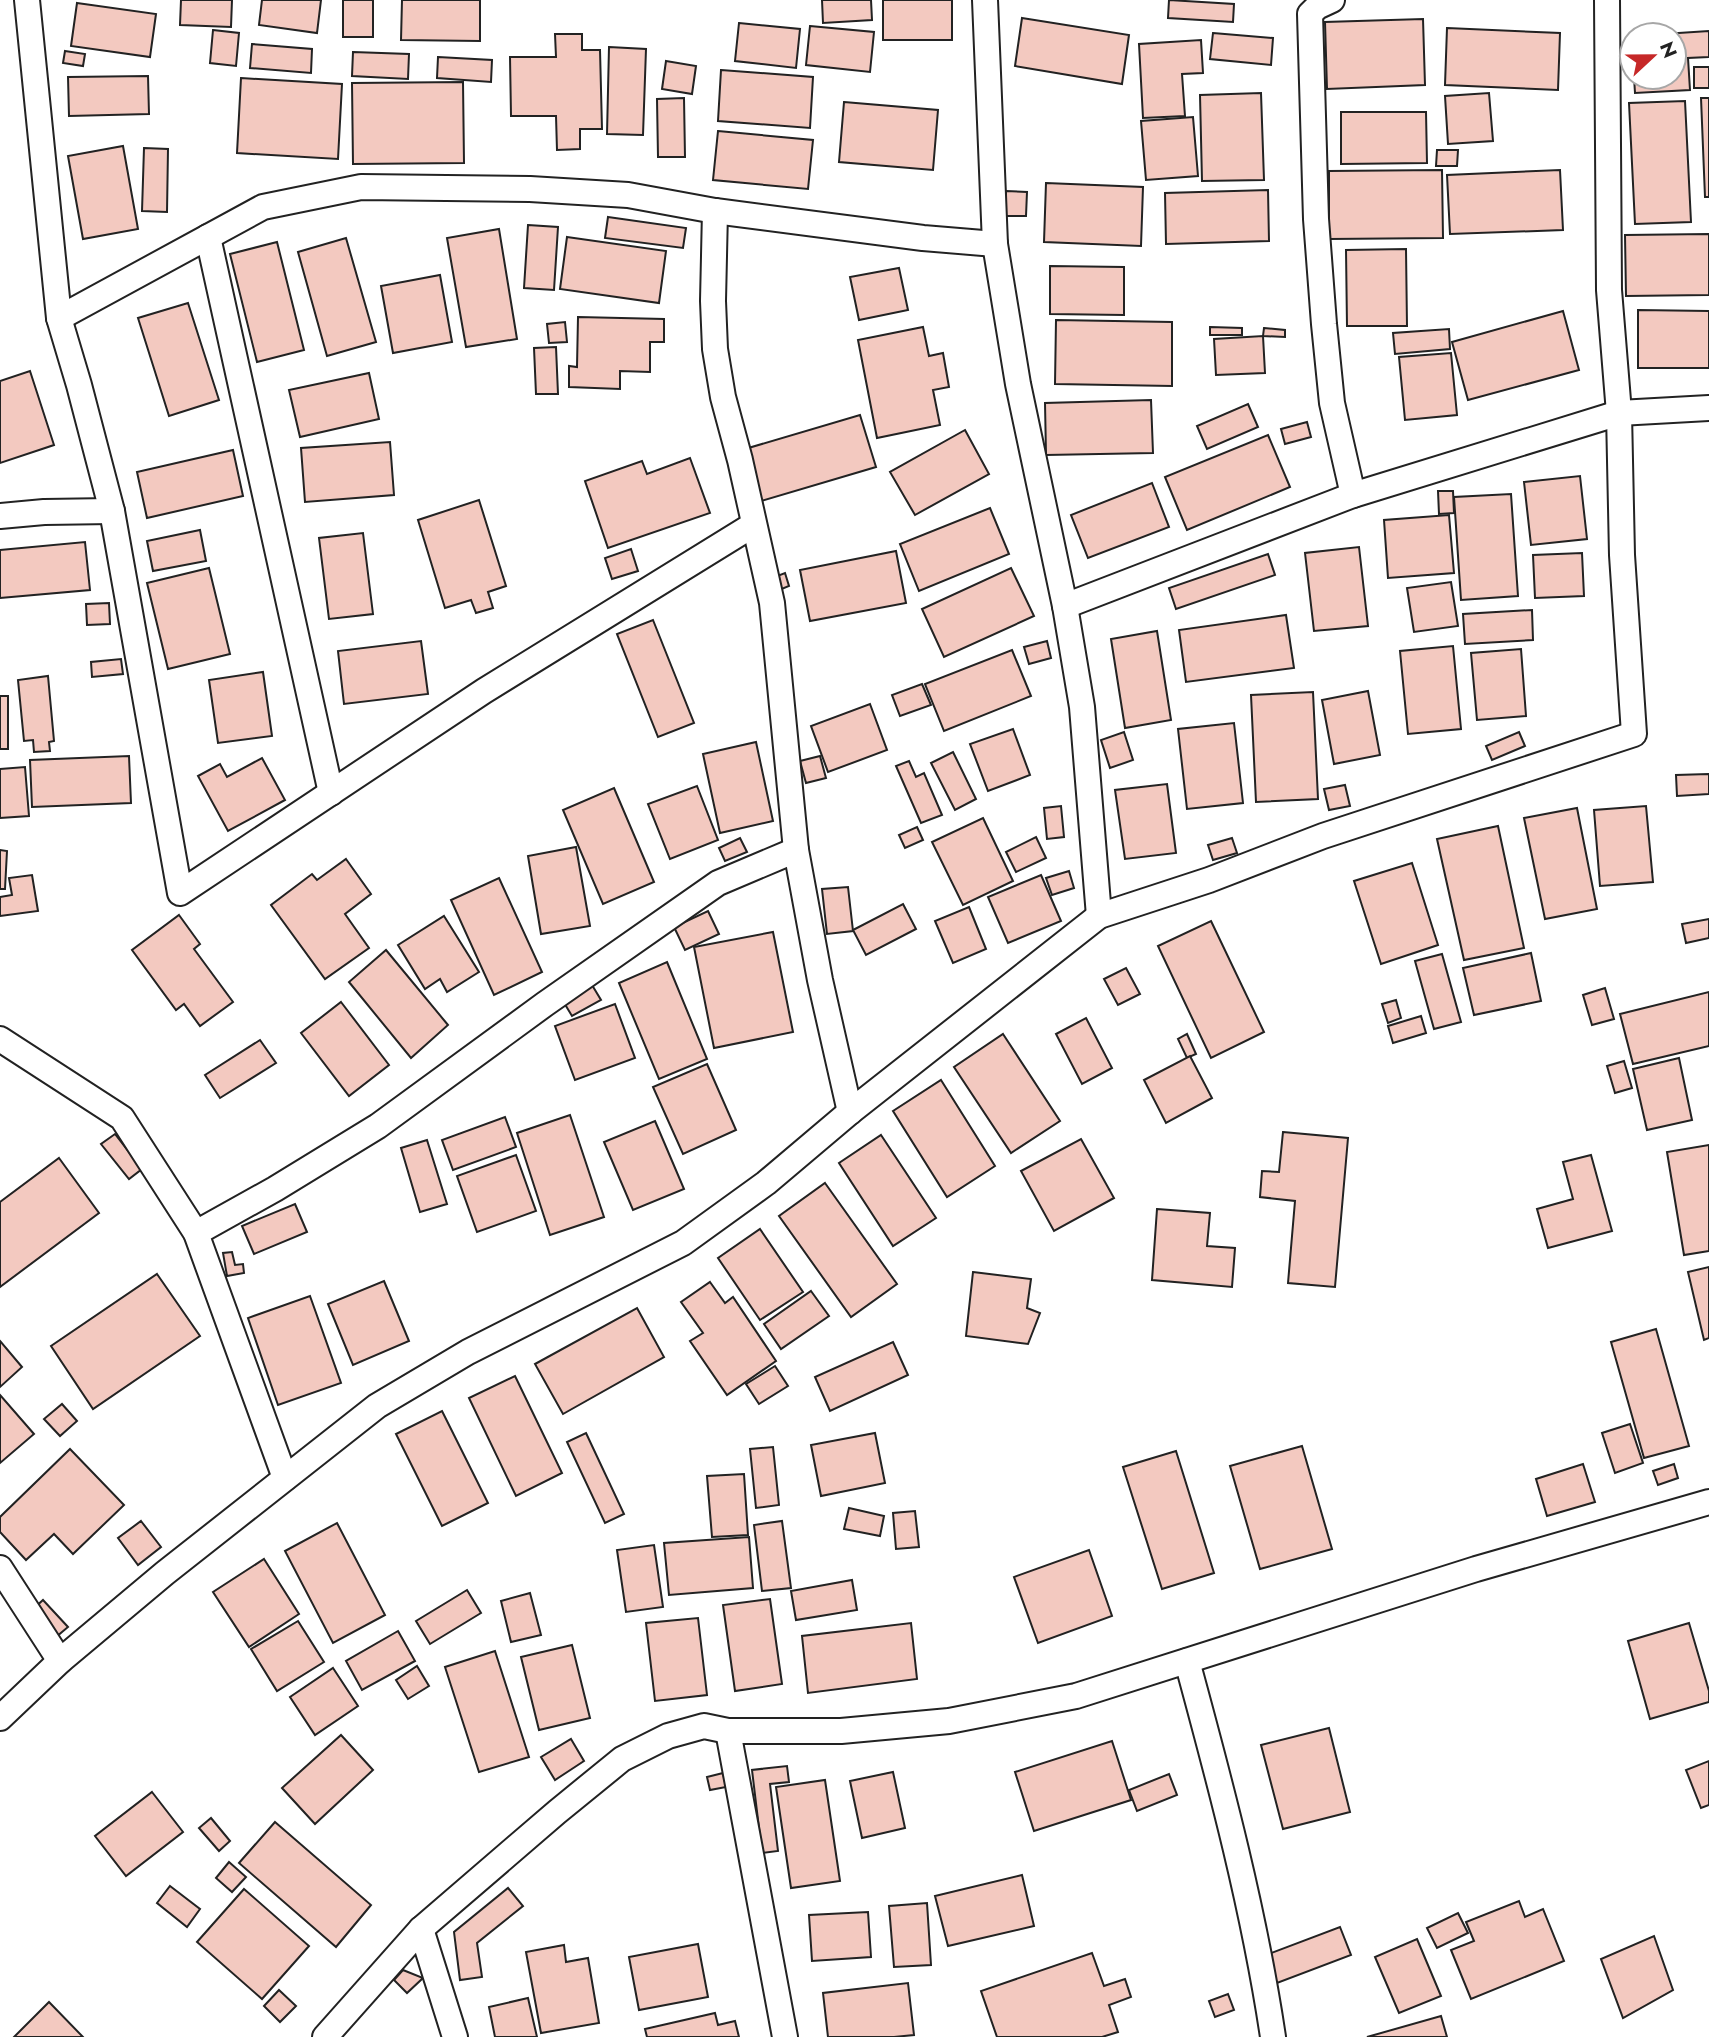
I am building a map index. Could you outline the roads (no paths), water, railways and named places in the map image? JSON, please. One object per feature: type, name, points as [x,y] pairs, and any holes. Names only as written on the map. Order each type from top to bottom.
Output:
[{"type":"street","points":[[27,0],[59,318],[113,511],[180,893],[484,691],[753,525]]},
{"type":"street","points":[[985,0],[995,244],[1018,384],[1065,606],[1082,707],[1099,916]]},
{"type":"street","points":[[1332,0],[1317,6],[1310,14],[1317,219],[1332,403],[1353,495]]},
{"type":"street","points":[[0,1718],[60,1661],[165,1573],[377,1406],[445,1366],[682,1243],[766,1183],[850,1112],[1099,916],[1209,880],[1323,836],[1634,734],[1622,555],[1619,413],[1609,290],[1606,0]]},
{"type":"street","points":[[59,318],[263,207],[360,187],[628,195],[715,211],[923,239],[995,244]]},
{"type":"street","points":[[715,211],[715,349],[723,397],[772,603],[796,850],[820,980],[850,1112]]},
{"type":"street","points":[[208,237],[331,793]]},
{"type":"street","points":[[1065,606],[1353,495],[1619,413],[1709,408]]},
{"type":"street","points":[[0,516],[113,511]]},
{"type":"street","points":[[197,1233],[378,1126],[544,1004],[718,883],[796,850]]},
{"type":"street","points":[[0,1039],[122,1118],[197,1233],[285,1478]]},
{"type":"street","points":[[325,2037],[421,1929],[622,1759],[668,1736],[704,1726],[728,1731],[841,1731],[949,1721],[1076,1696],[1476,1569],[1709,1502]]},
{"type":"street","points":[[0,1568],[60,1661]]},
{"type":"street","points":[[1187,1661],[1233,1831],[1266,1987],[1273,2037]]},
{"type":"street","points":[[728,1731],[785,2037]]},
{"type":"street","points":[[421,1929],[455,2037]]}]
